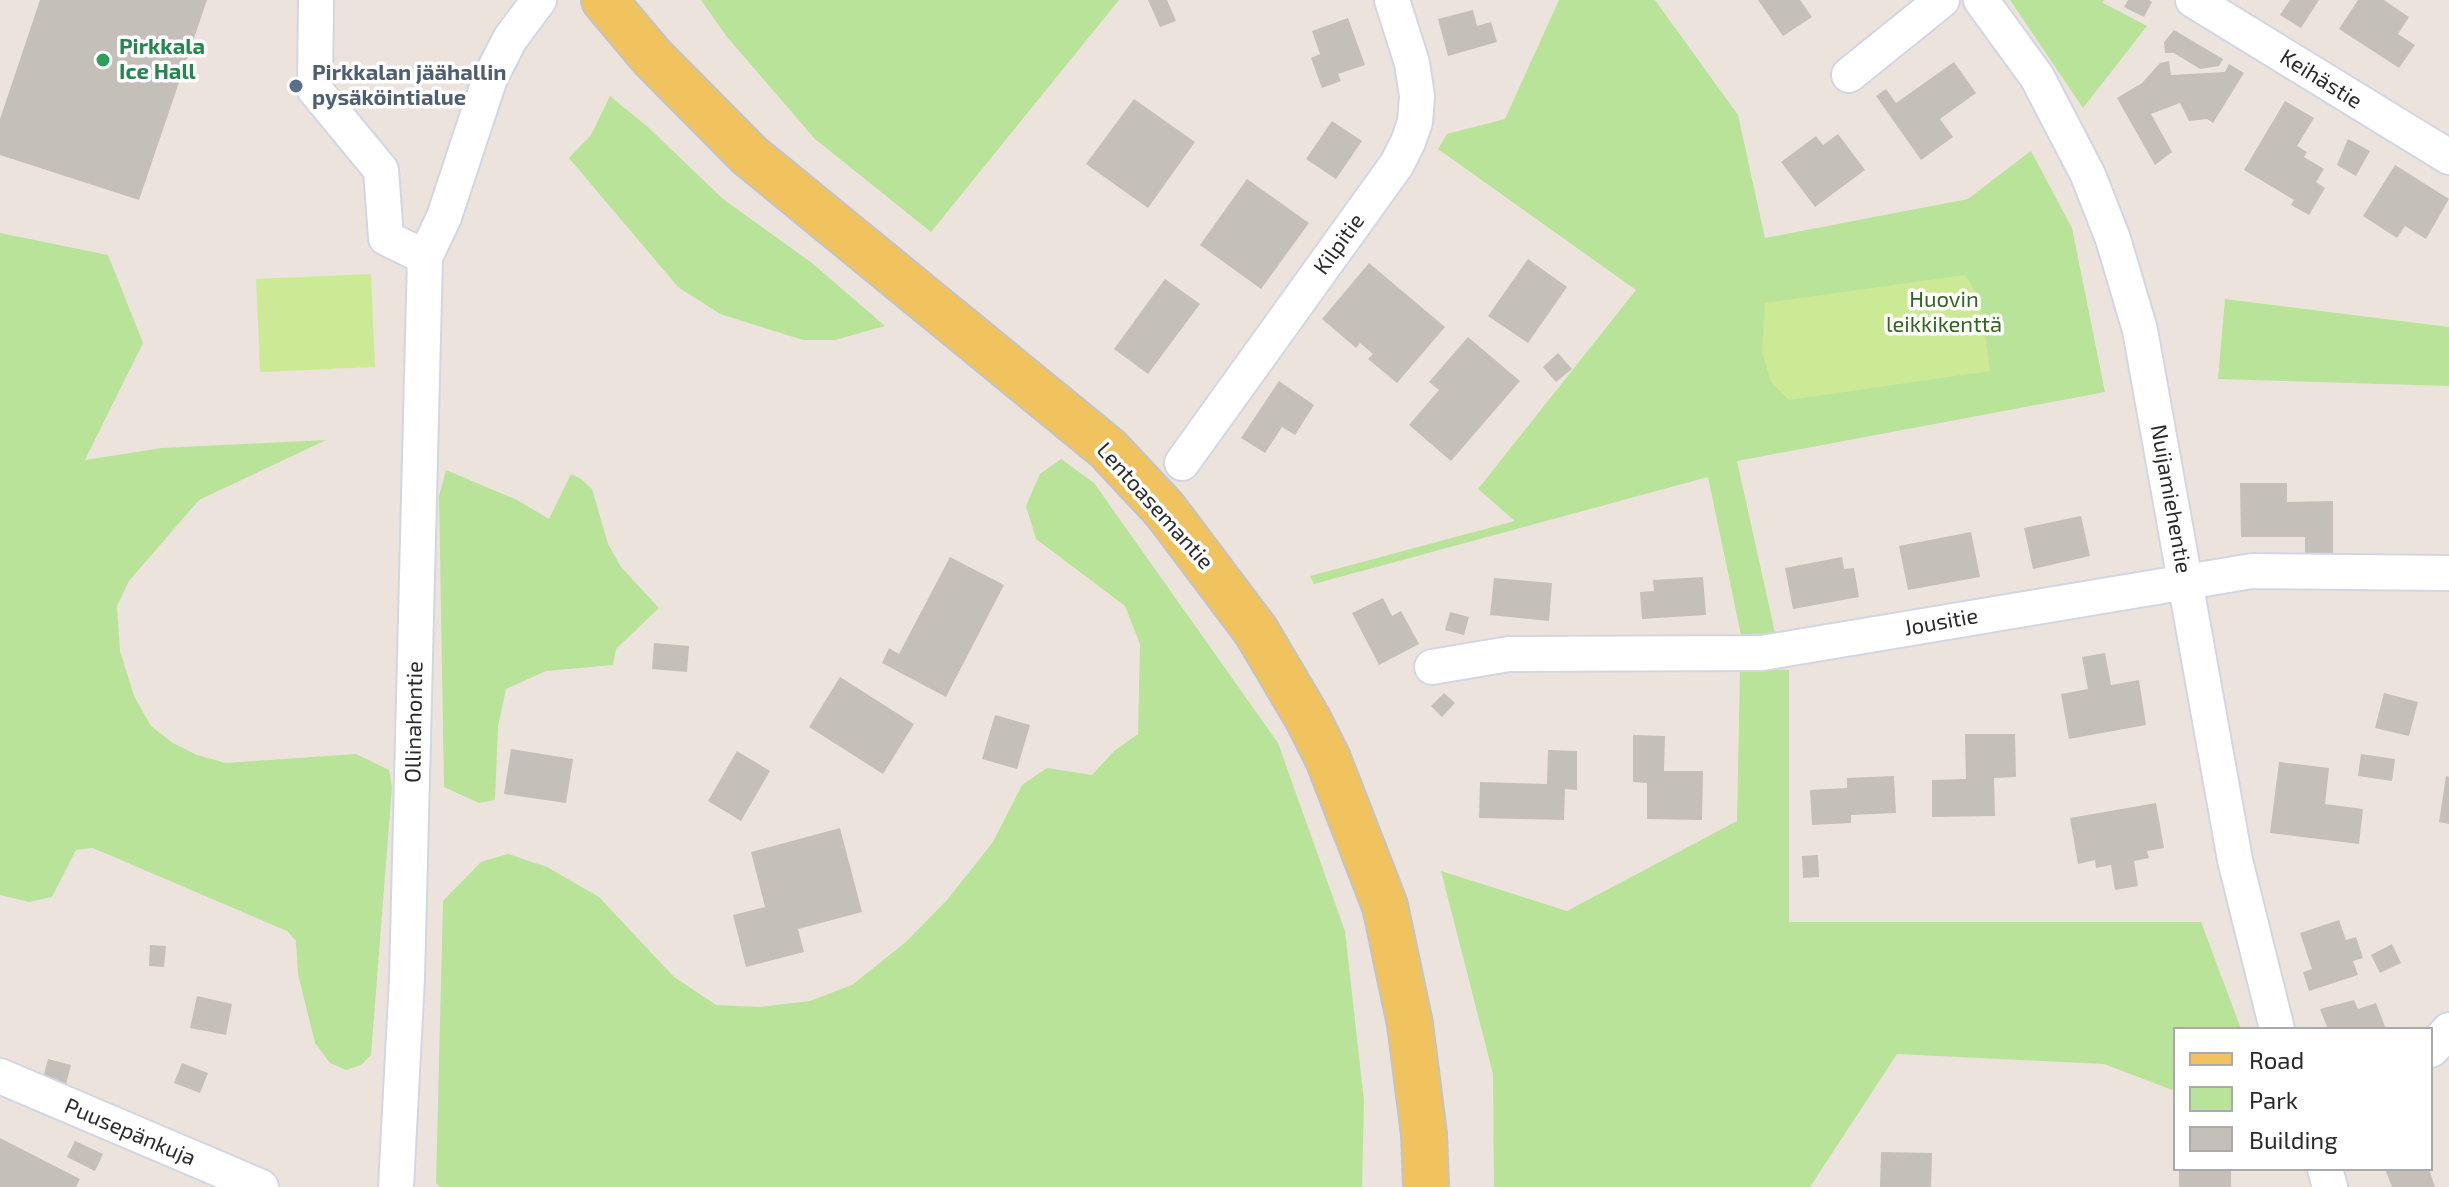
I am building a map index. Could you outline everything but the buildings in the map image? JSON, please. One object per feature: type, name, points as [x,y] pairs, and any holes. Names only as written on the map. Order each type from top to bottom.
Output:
[{"type":"main road","name":"Lentoasemantie","points":[[604,0],[651,56],[749,155],[1108,449],[1165,510],[1256,631],[1301,705],[1328,759],[1385,906],[1410,1024],[1424,1134],[1426,1187]]},
{"type":"street","points":[[316,0],[315,90],[381,170],[386,238],[425,257],[444,217],[490,78],[510,39],[539,0]]},
{"type":"street","name":"Kilpitie","points":[[1182,463],[1397,164],[1408,142],[1415,122],[1417,96],[1412,63],[1392,0]]},
{"type":"street","points":[[1849,75],[1942,0]]},
{"type":"street","name":"Nuijamiehentie","points":[[1981,0],[2014,42],[2059,114],[2113,239],[2140,330],[2235,860],[2277,1027]]},
{"type":"street","name":"Keihästie","points":[[2193,0],[2449,157]]},
{"type":"street","name":"Ollinahontie","points":[[396,1187],[407,978],[425,257]]},
{"type":"street","name":"Jousitie","points":[[1432,667],[1509,654],[1762,653],[2252,571],[2449,573]]},
{"type":"street","points":[[2433,1048],[2449,1030]]},
{"type":"street","name":"Puusepänkuja","points":[[0,1076],[261,1187]]},
{"type":"green space","points":[[701,0],[1119,0],[931,232],[815,139],[727,37]]},
{"type":"green space","name":"Huovin leikkikenttä","points":[[1559,0],[1655,0],[1738,115],[1765,238],[1968,199],[2031,151],[2072,228],[2105,392],[1737,461],[1775,633],[1741,635],[1708,477],[1314,584],[1310,576],[1515,521],[1478,489],[1636,290],[1438,149],[1447,134],[1505,119]]},
{"type":"green space","points":[[2010,0],[2104,0],[2103,3],[2147,26],[2083,108]]},
{"type":"green space","points":[[610,96],[649,128],[723,199],[812,263],[885,326],[835,340],[803,340],[720,314],[678,287],[569,158],[591,135]]},
{"type":"green space","points":[[0,233],[108,255],[143,343],[85,460],[162,448],[326,440],[199,500],[129,581],[117,606],[120,651],[134,696],[151,726],[173,743],[197,755],[226,763],[356,754],[389,770],[392,787],[371,1055],[361,1065],[346,1070],[330,1063],[315,1043],[298,974],[296,941],[287,931],[93,848],[76,850],[52,897],[29,902],[0,895]]},
{"type":"green space","points":[[371,274],[375,367],[260,372],[256,279]]},
{"type":"green space","points":[[1965,275],[1980,298],[1990,371],[1789,400],[1771,382],[1762,351],[1765,303]]},
{"type":"green space","points":[[2225,299],[2449,327],[2449,386],[2218,379]]},
{"type":"green space","points":[[1061,459],[1094,483],[1278,743],[1345,931],[1364,1101],[1362,1187],[440,1187],[436,1183],[443,901],[481,862],[508,854],[547,867],[599,897],[674,977],[716,1005],[760,1007],[810,1001],[852,985],[906,942],[947,900],[993,842],[1022,785],[1047,768],[1092,775],[1114,751],[1138,734],[1140,644],[1125,606],[1036,539],[1026,506],[1040,474]]},
{"type":"green space","points":[[446,470],[517,500],[549,519],[571,474],[581,479],[592,489],[608,544],[621,567],[659,608],[616,649],[613,665],[546,671],[506,689],[498,726],[495,800],[479,803],[444,787],[439,496]]},
{"type":"green space","points":[[1740,668],[1789,670],[1789,922],[2201,922],[2240,1027],[2173,1027],[2173,1090],[2104,1064],[1897,1054],[1810,1187],[1494,1187],[1493,1074],[1441,871],[1567,911],[1737,821]]},
{"type":"place","name":"Pirkkala Ice Hall","points":[[103,60]]},
{"type":"place","name":"Pirkkalan jäähallin pysäköintialue","points":[[296,86]]}]
